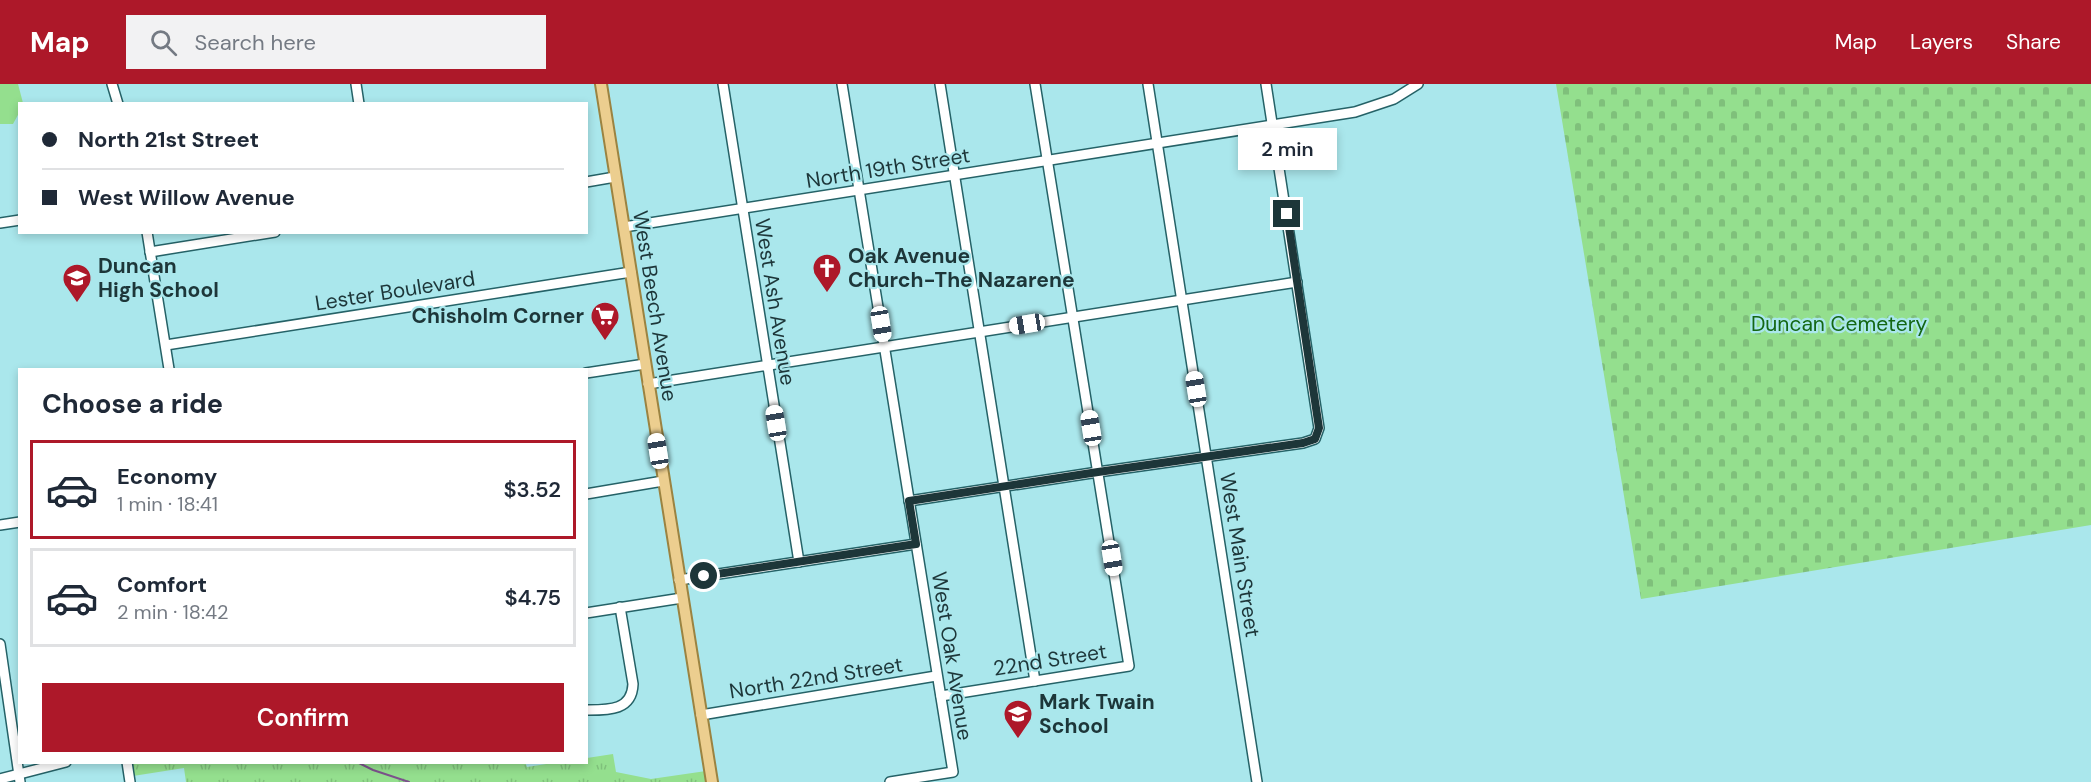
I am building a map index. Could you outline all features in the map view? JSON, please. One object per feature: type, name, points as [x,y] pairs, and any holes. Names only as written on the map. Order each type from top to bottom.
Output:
[{"type":"main road","name":"West Beech Avenue","points":[[601,84],[712,782]]},
{"type":"street","points":[[112,84],[117,102]]},
{"type":"street","points":[[356,84],[358,102]]},
{"type":"street","name":"West Ash Avenue","points":[[723,84],[766,366],[799,562]]},
{"type":"street","name":"West Oak Avenue","points":[[842,84],[952,772],[890,782]]},
{"type":"street","points":[[940,84],[1035,681]]},
{"type":"street","points":[[1035,84],[1098,472]]},
{"type":"street","name":"West Main Street","points":[[1148,84],[1257,782]]},
{"type":"street","points":[[909,501],[1303,443],[1315,439],[1319,428],[1266,84]]},
{"type":"street","name":"North 19th Street","points":[[624,228],[1355,112],[1394,99],[1418,84]]},
{"type":"street","points":[[588,182],[615,177]]},
{"type":"street","points":[[0,223],[18,220]]},
{"type":"street","points":[[147,234],[170,368]]},
{"type":"street","points":[[150,252],[262,234]]},
{"type":"street","name":"Lester Boulevard","points":[[166,345],[631,272]]},
{"type":"street","points":[[648,384],[1298,282]]},
{"type":"street","points":[[588,374],[645,364]]},
{"type":"street","name":"22nd Street","points":[[941,696],[1129,666],[1098,472]]},
{"type":"street","points":[[588,494],[663,482]]},
{"type":"street","points":[[0,525],[18,522]]},
{"type":"street","points":[[679,580],[916,544]]},
{"type":"street","points":[[588,613],[682,598]]},
{"type":"street","points":[[588,710],[620,706],[630,699],[632,694],[633,684],[620,607]]},
{"type":"street","points":[[0,644],[20,778]]},
{"type":"street","name":"North 22nd Street","points":[[701,715],[936,676]]},
{"type":"street","points":[[0,779],[20,778],[60,764]]},
{"type":"street","points":[[126,764],[130,782]]},
{"type":"green space","points":[[0,84],[18,84],[23,102],[18,102],[18,115],[13,124],[0,124]]},
{"type":"green space","name":"Duncan Cemetery","points":[[1556,84],[2091,84],[2091,525],[1641,599]]},
{"type":"green space","points":[[613,754],[616,772],[651,779],[706,771],[708,782],[186,782],[184,768],[133,776],[131,764],[526,764],[527,767],[546,764],[588,764],[588,758]]},
{"type":"waterway","points":[[361,764],[409,782]]},
{"type":"place","name":"Oak Avenue Church-The Nazarene","points":[[827,294]]},
{"type":"place","name":"Duncan High School","points":[[77,304]]},
{"type":"place","name":"Chisholm Corner","points":[[605,342]]},
{"type":"place","name":"Mark Twain School","points":[[1018,740]]},
{"type":"route","points":[[704,576],[916,544],[909,501],[1303,443],[1315,439],[1319,428],[1287,214]]}]
